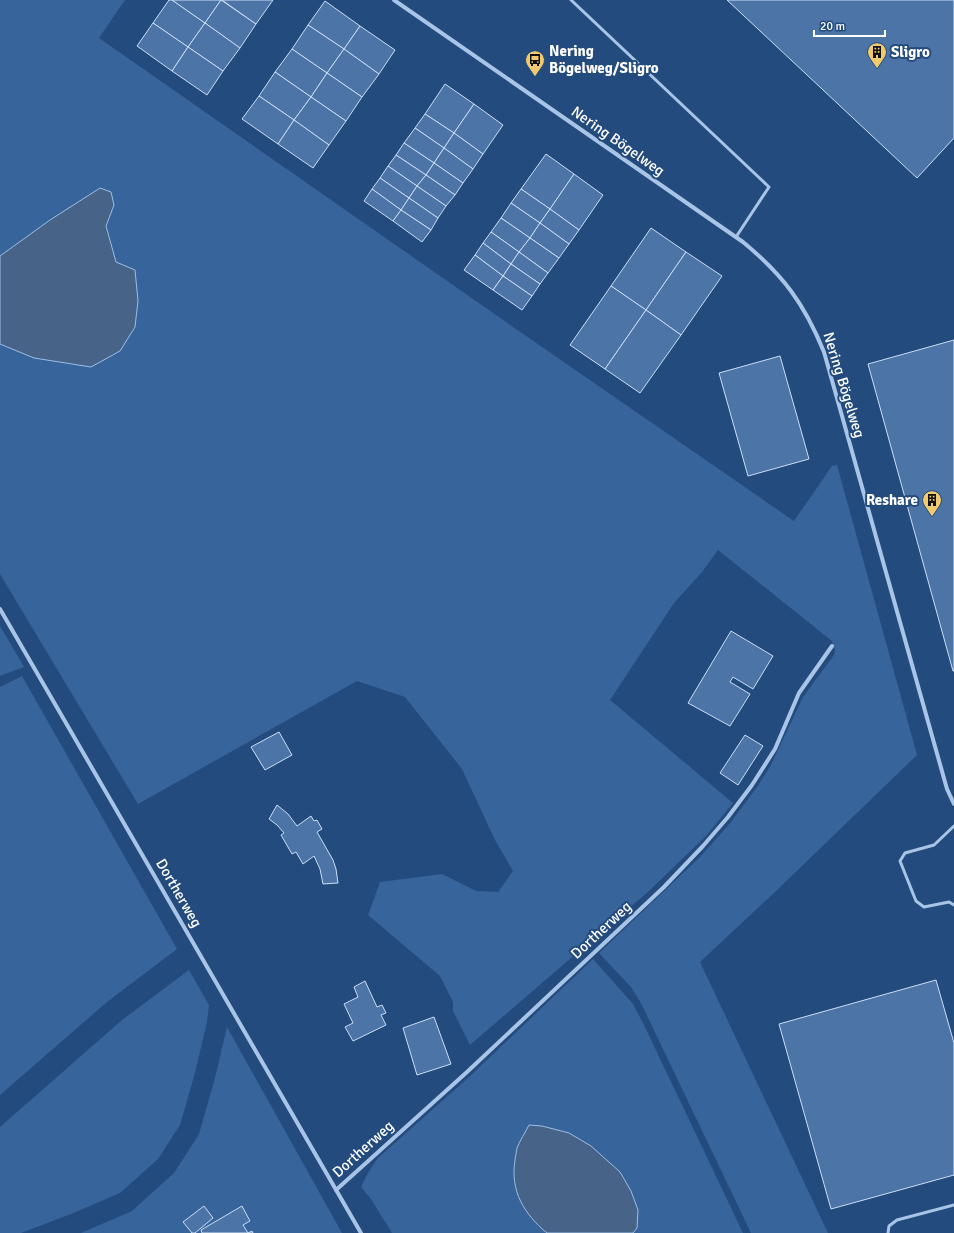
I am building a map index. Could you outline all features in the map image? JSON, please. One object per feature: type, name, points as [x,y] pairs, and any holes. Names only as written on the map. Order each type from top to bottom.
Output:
[{"type":"street","name":"Nering Bögelweg","points":[[394,0],[736,237],[763,258],[781,277],[797,298],[808,315],[824,352],[947,790],[954,804]]},
{"type":"street","name":"Dortherweg","points":[[0,609],[46,686],[361,1233]]},
{"type":"street","name":"Dortherweg","points":[[336,1190],[467,1072],[664,886],[703,846],[728,817],[752,785],[775,749],[799,693],[832,646]]},
{"type":"lane","points":[[570,0],[769,187],[736,237]]},
{"type":"lane","points":[[954,826],[934,845],[905,853],[900,861],[916,901],[924,907],[949,902],[954,905]]},
{"type":"lane","points":[[888,1233],[889,1226],[897,1220],[954,1205]]},
{"type":"shaded area","points":[[0,0],[125,0],[99,38],[794,521],[832,466],[837,465],[917,755],[700,962],[828,1233],[751,1233],[641,1003],[631,987],[599,953],[701,856],[731,822],[771,765],[803,697],[834,655],[835,650],[832,641],[718,550],[702,572],[674,603],[610,700],[733,803],[706,836],[649,891],[470,1045],[453,1011],[453,1002],[440,976],[368,915],[380,882],[442,874],[476,891],[498,892],[513,871],[495,840],[462,769],[405,697],[357,681],[138,804],[0,574],[0,344],[34,358],[91,367],[116,262],[106,226],[114,205],[50,220],[0,256]]},
{"type":"shaded area","points":[[100,188],[111,192],[114,205],[106,226],[116,262],[135,270],[138,301],[135,327],[120,351],[91,367],[34,358],[0,344],[0,256],[50,220]]},
{"type":"shaded area","points":[[0,626],[24,667],[0,676]]},
{"type":"shaded area","points":[[22,676],[177,949],[107,1002],[0,1095],[0,687]]},
{"type":"shaded area","points":[[593,959],[633,1004],[743,1233],[633,1233],[637,1228],[535,1222],[547,1233],[392,1233],[371,1199],[361,1187],[378,1158],[468,1078]]},
{"type":"shaded area","points":[[189,970],[209,1005],[207,1022],[195,1073],[180,1125],[158,1159],[120,1193],[21,1233],[0,1233],[0,1127],[122,1020]]},
{"type":"shaded area","points":[[227,1027],[342,1233],[81,1233],[132,1211],[174,1173],[199,1134],[215,1078]]},
{"type":"shaded area","points":[[529,1125],[542,1126],[569,1133],[591,1146],[620,1172],[631,1191],[638,1210],[637,1228],[633,1233],[547,1233],[539,1226],[525,1210],[520,1201],[515,1182],[514,1171],[517,1148]]},
{"type":"building","points":[[169,0],[172,0],[205,23],[188,47],[153,23]]},
{"type":"building","points":[[172,0],[221,0],[205,23]]},
{"type":"building","points":[[221,0],[256,24],[240,48],[205,23]]},
{"type":"building","points":[[222,0],[273,0],[256,24]]},
{"type":"building","name":"Sligro","points":[[727,0],[954,0],[954,138],[917,178]]},
{"type":"building","points":[[325,1],[360,26],[344,49],[308,25]]},
{"type":"building","points":[[153,23],[188,47],[172,71],[137,46]]},
{"type":"building","points":[[205,23],[240,48],[223,71],[188,47]]},
{"type":"building","points":[[308,25],[344,49],[327,73],[292,49]]},
{"type":"building","points":[[360,26],[395,50],[379,74],[344,49]]},
{"type":"building","points":[[188,47],[223,71],[207,95],[172,71]]},
{"type":"building","points":[[292,49],[327,73],[311,97],[275,72]]},
{"type":"building","points":[[344,49],[379,74],[362,97],[327,73]]},
{"type":"building","points":[[275,72],[311,97],[294,120],[259,96]]},
{"type":"building","points":[[327,73],[362,97],[346,121],[311,97]]},
{"type":"building","points":[[445,84],[474,104],[454,133],[425,114]]},
{"type":"building","points":[[259,96],[294,120],[278,144],[242,119]]},
{"type":"building","points":[[311,97],[346,121],[329,145],[294,120]]},
{"type":"building","points":[[474,104],[503,125],[483,154],[454,133]]},
{"type":"building","points":[[425,114],[454,133],[444,148],[415,128]]},
{"type":"building","points":[[294,120],[329,145],[313,168],[278,144]]},
{"type":"building","points":[[415,128],[444,148],[434,163],[404,143]]},
{"type":"building","points":[[454,133],[483,154],[473,169],[444,148]]},
{"type":"building","points":[[404,143],[434,163],[426,175],[396,155]]},
{"type":"building","points":[[444,148],[473,169],[463,183],[434,163]]},
{"type":"building","points":[[546,154],[574,174],[550,209],[521,189]]},
{"type":"building","points":[[396,155],[426,175],[417,186],[388,166]]},
{"type":"building","points":[[434,163],[463,183],[455,195],[426,175]]},
{"type":"building","points":[[388,166],[417,186],[409,198],[380,178]]},
{"type":"building","points":[[574,174],[603,195],[579,230],[550,209]]},
{"type":"building","points":[[426,175],[455,195],[446,206],[417,186]]},
{"type":"building","points":[[380,178],[409,198],[401,210],[372,189]]},
{"type":"building","points":[[417,186],[446,206],[438,218],[409,198]]},
{"type":"building","points":[[372,189],[401,210],[393,221],[364,201]]},
{"type":"building","points":[[521,189],[550,209],[540,223],[511,203]]},
{"type":"building","points":[[409,198],[438,218],[431,230],[401,210]]},
{"type":"building","points":[[511,203],[540,223],[530,238],[501,218]]},
{"type":"building","points":[[550,209],[579,230],[569,244],[540,223]]},
{"type":"building","points":[[401,210],[431,230],[422,242],[393,221]]},
{"type":"building","points":[[501,218],[530,238],[519,252],[491,232]]},
{"type":"building","points":[[540,223],[569,244],[559,258],[530,238]]},
{"type":"building","points":[[651,228],[686,252],[646,310],[611,286]]},
{"type":"building","points":[[491,232],[519,252],[511,264],[483,243]]},
{"type":"building","points":[[530,238],[559,258],[548,273],[519,252]]},
{"type":"building","points":[[483,243],[511,264],[503,276],[475,255]]},
{"type":"building","points":[[519,252],[548,273],[540,284],[511,264]]},
{"type":"building","points":[[686,252],[722,276],[681,335],[646,310]]},
{"type":"building","points":[[475,255],[503,276],[493,290],[464,270]]},
{"type":"building","points":[[511,264],[540,284],[532,296],[503,276]]},
{"type":"building","points":[[503,276],[532,296],[522,310],[493,290]]},
{"type":"building","points":[[611,286],[646,310],[605,369],[570,345]]},
{"type":"building","points":[[646,310],[681,335],[640,393],[605,369]]},
{"type":"building","name":"Reshare","points":[[954,340],[954,671],[953,671],[868,364]]},
{"type":"building","points":[[780,356],[809,459],[748,476],[719,373]]},
{"type":"building","points":[[731,631],[773,656],[753,689],[733,677],[730,682],[750,694],[730,726],[688,703]]},
{"type":"building","points":[[279,732],[292,755],[265,770],[251,747]]},
{"type":"building","points":[[745,735],[763,746],[738,785],[720,773]]},
{"type":"building","points":[[277,805],[288,814],[297,826],[311,816],[314,821],[317,820],[322,829],[317,832],[333,860],[338,883],[323,884],[320,869],[314,856],[303,864],[296,852],[292,854],[281,835],[284,833],[269,819]]},
{"type":"building","points":[[936,980],[954,1043],[954,1175],[831,1209],[779,1024]]},
{"type":"building","points":[[365,981],[377,1007],[382,1005],[386,1013],[381,1015],[386,1025],[353,1041],[345,1027],[353,1023],[344,1004],[358,997],[354,987]]},
{"type":"building","points":[[434,1017],[451,1064],[417,1075],[403,1028]]},
{"type":"building","points":[[204,1206],[213,1218],[195,1233],[192,1233],[183,1222]]},
{"type":"building","points":[[242,1206],[250,1221],[243,1225],[248,1233],[202,1233],[201,1230]]},
{"type":"place","name":"Sligro","points":[[877,69]]},
{"type":"place","name":"Nering Bögelweg/Sligro","points":[[535,77]]},
{"type":"place","name":"Reshare","points":[[932,517]]}]
